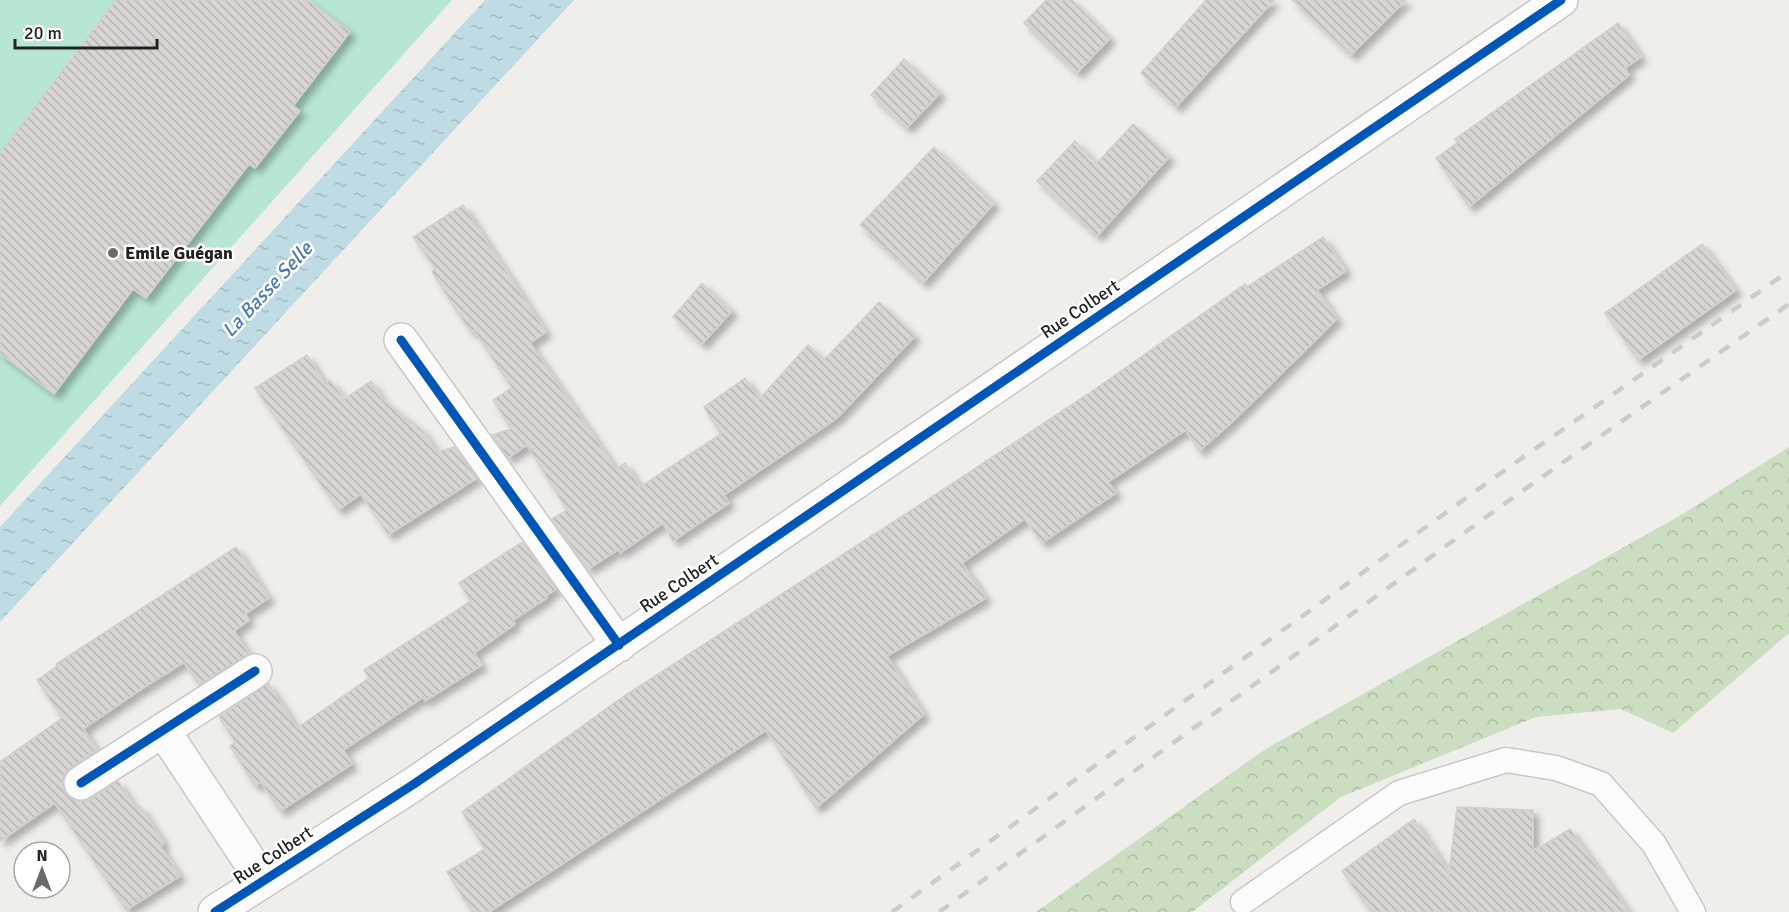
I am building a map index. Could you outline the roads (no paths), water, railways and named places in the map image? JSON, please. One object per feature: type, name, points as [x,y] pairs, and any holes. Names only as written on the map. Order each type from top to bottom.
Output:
[{"type":"street","name":"Rue Colbert","points":[[215,912],[414,784],[1561,0]]},
{"type":"street","points":[[401,340],[618,645]]},
{"type":"street","points":[[81,783],[255,671]]},
{"type":"street","name":"Rue Colbert","points":[[163,730],[263,881]]},
{"type":"lane","points":[[1243,902],[1399,793],[1506,760],[1556,768],[1600,784],[1654,844],[1693,912]]},
{"type":"water","name":"La Basse Selle","points":[[485,0],[574,0],[0,622],[0,527]]},
{"type":"railway","points":[[892,912],[1505,470],[1789,271]]},
{"type":"railway","points":[[939,912],[1525,489],[1789,304]]},
{"type":"place","name":"Emile Guégan","points":[[113,253]]}]
